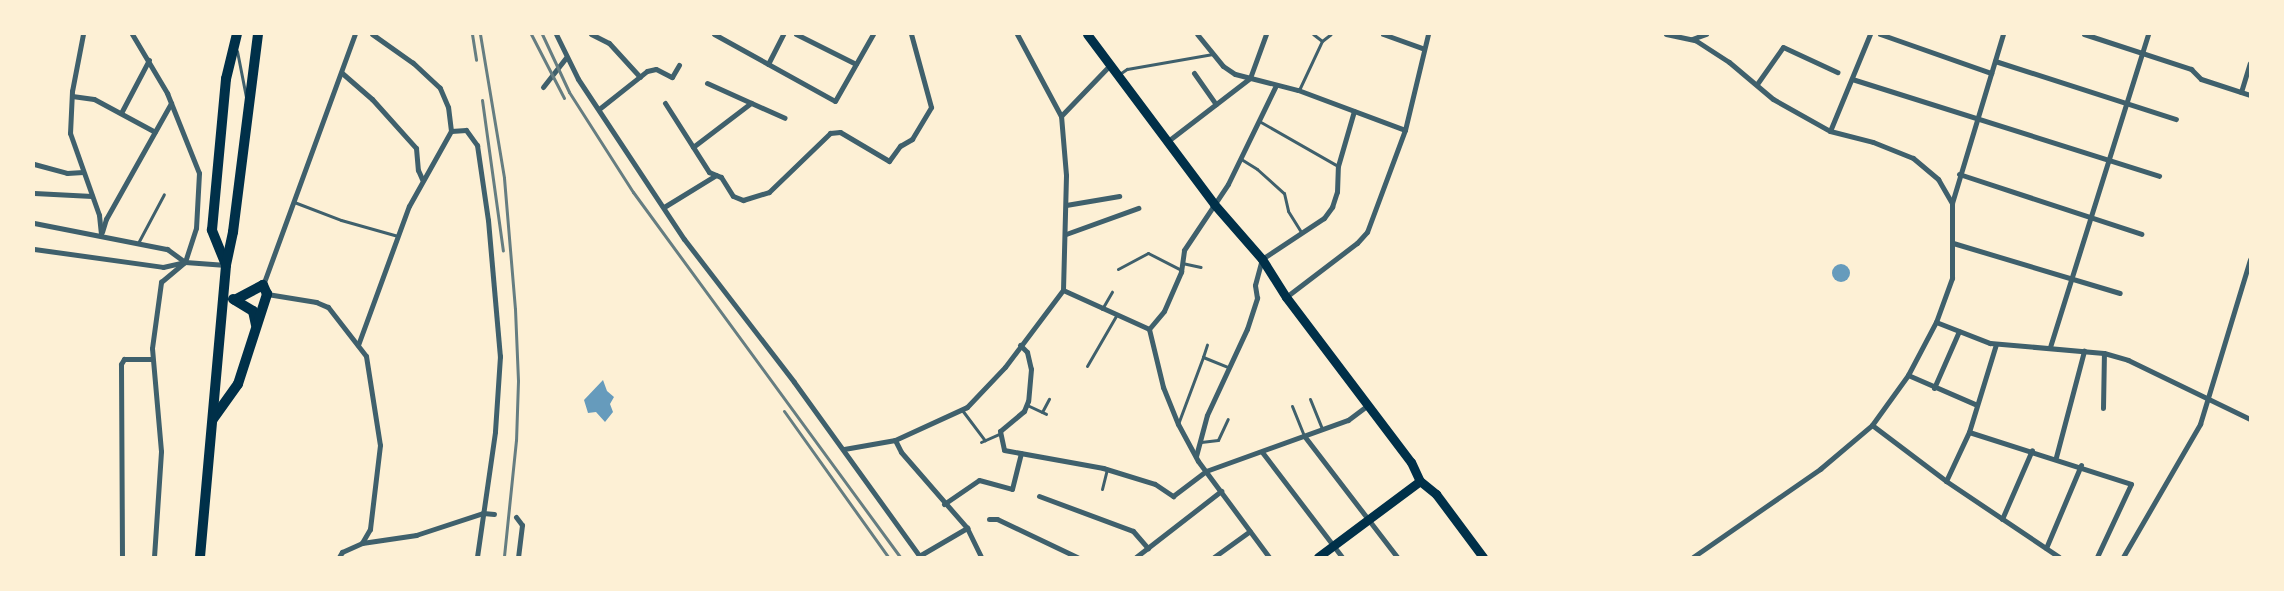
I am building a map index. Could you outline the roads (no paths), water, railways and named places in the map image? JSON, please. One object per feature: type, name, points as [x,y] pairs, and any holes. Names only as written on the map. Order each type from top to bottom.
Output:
[{"type":"main road","points":[[226,265],[212,230],[226,79],[236,46],[237,34]]},
{"type":"main road","points":[[200,557],[226,265],[233,232],[258,34]]},
{"type":"main road","points":[[1088,34],[1214,204],[1262,259],[1286,297],[1411,462],[1420,481],[1436,494],[1483,557]]},
{"type":"main road","points":[[235,300],[265,290]]},
{"type":"main road","points":[[212,420],[238,384],[265,290]]},
{"type":"main road","points":[[223,298],[235,300],[253,311],[256,326]]},
{"type":"main road","points":[[1318,557],[1369,521],[1420,481]]},
{"type":"street","points":[[83,34],[72,96],[70,133],[92,196],[101,235]]},
{"type":"street","points":[[134,34],[171,103],[199,173],[200,184],[196,228],[185,262],[161,282],[151,358],[159,403],[161,451],[154,557]]},
{"type":"street","points":[[355,34],[294,202],[265,290],[316,302],[328,307],[366,356],[380,445],[370,529],[362,543]]},
{"type":"street","points":[[358,345],[398,236],[422,179],[444,148],[451,131],[448,107],[440,88],[413,62],[372,34]]},
{"type":"street","points":[[556,34],[566,58],[664,208],[728,300],[844,449],[920,556],[967,528]]},
{"type":"street","points":[[591,34],[609,42],[640,77]]},
{"type":"street","points":[[714,34],[835,101],[873,34]]},
{"type":"street","points":[[768,64],[783,34]]},
{"type":"street","points":[[796,34],[856,64]]},
{"type":"street","points":[[666,103],[709,172],[721,176],[733,196],[743,200],[769,192],[830,134],[840,132],[884,160],[890,160],[900,146],[912,139],[931,107],[911,34]]},
{"type":"street","points":[[844,449],[895,440],[962,410],[978,398],[1062,290],[1066,205],[1061,116],[1018,34]]},
{"type":"street","points":[[1197,34],[1229,71],[1298,90],[1405,130]]},
{"type":"street","points":[[1168,141],[1250,78],[1266,34]]},
{"type":"street","points":[[1383,34],[1422,48]]},
{"type":"street","points":[[1286,297],[1357,243],[1367,232],[1405,130],[1422,48],[1428,34]]},
{"type":"street","points":[[1666,34],[1692,39],[1757,84],[1773,99],[1830,132],[1873,142],[1913,158],[1938,179],[1952,203]]},
{"type":"street","points":[[1692,39],[1706,34]]},
{"type":"street","points":[[1830,132],[1870,34]]},
{"type":"street","points":[[1880,34],[1991,73]]},
{"type":"street","points":[[1693,557],[1820,469],[1872,425],[1908,375],[1936,322],[1952,278],[1952,203],[1975,119],[2003,34]]},
{"type":"street","points":[[2084,34],[2191,69],[2201,79],[2250,95]]},
{"type":"street","points":[[2050,347],[2148,34]]},
{"type":"street","points":[[1757,84],[1783,47],[1837,72]]},
{"type":"street","points":[[543,87],[566,58]]},
{"type":"street","points":[[121,113],[149,60]]},
{"type":"street","points":[[1995,62],[2176,119]]},
{"type":"street","points":[[2241,92],[2250,63]]},
{"type":"street","points":[[599,109],[640,77],[656,69],[672,77],[679,65]]},
{"type":"street","points":[[1061,116],[1110,65]]},
{"type":"street","points":[[342,73],[372,99],[416,148],[418,170],[422,179]]},
{"type":"street","points":[[1194,73],[1216,104]]},
{"type":"street","points":[[1852,79],[2159,176]]},
{"type":"street","points":[[707,83],[784,118]]},
{"type":"street","points":[[1148,329],[1164,311],[1181,270],[1187,245],[1241,159],[1276,85]]},
{"type":"street","points":[[72,96],[94,99],[155,132]]},
{"type":"street","points":[[101,235],[106,219],[171,103]]},
{"type":"street","points":[[693,146],[751,103]]},
{"type":"street","points":[[1196,456],[1207,415],[1252,314],[1262,259],[1324,218],[1332,207],[1337,192],[1338,166],[1354,111]]},
{"type":"street","points":[[451,131],[466,130],[477,146],[488,220],[500,356],[495,432],[477,557]]},
{"type":"street","points":[[34,164],[67,172],[83,172]]},
{"type":"street","points":[[1959,174],[2141,234]]},
{"type":"street","points":[[664,208],[716,175]]},
{"type":"street","points":[[34,193],[92,196]]},
{"type":"street","points":[[1066,205],[1119,196]]},
{"type":"street","points":[[1066,234],[1138,208]]},
{"type":"street","points":[[34,223],[167,249],[185,262]]},
{"type":"street","points":[[1953,243],[2120,293]]},
{"type":"street","points":[[34,248],[163,267],[185,262],[226,265]]},
{"type":"street","points":[[2123,557],[2200,424],[2250,259]]},
{"type":"street","points":[[1062,290],[1148,329]]},
{"type":"street","points":[[1936,322],[1996,344],[2104,352],[2207,396],[2250,419]]},
{"type":"street","points":[[1148,329],[1163,386],[1178,424],[1196,456],[1269,557]]},
{"type":"street","points":[[1934,388],[1959,331]]},
{"type":"street","points":[[1946,481],[1969,432],[1996,344]]},
{"type":"street","points":[[1020,345],[1027,352],[1031,369],[1027,405],[999,434],[1004,450],[1107,469],[1156,484],[1172,496],[1206,470],[1305,437],[1350,419],[1368,405]]},
{"type":"street","points":[[2056,457],[2084,351]]},
{"type":"street","points":[[2103,408],[2104,352]]},
{"type":"street","points":[[122,557],[122,364],[124,359],[151,358]]},
{"type":"street","points":[[1908,375],[1934,388],[1977,405]]},
{"type":"street","points":[[1872,425],[1946,481],[2059,557]]},
{"type":"street","points":[[1969,432],[2081,465],[2131,484],[2097,557]]},
{"type":"street","points":[[1305,437],[1397,557]]},
{"type":"street","points":[[895,440],[901,452],[944,504],[967,528],[981,557]]},
{"type":"street","points":[[2002,519],[2032,450]]},
{"type":"street","points":[[1262,452],[1342,557]]},
{"type":"street","points":[[944,504],[979,480],[1012,488],[1021,453]]},
{"type":"street","points":[[2046,548],[2081,465]]},
{"type":"street","points":[[1136,557],[1222,491]]},
{"type":"street","points":[[1039,496],[1133,531],[1148,548]]},
{"type":"street","points":[[339,557],[342,552],[362,543],[416,535],[483,513],[494,514]]},
{"type":"street","points":[[516,517],[522,525],[518,557]]},
{"type":"street","points":[[989,518],[996,519],[1078,557]]},
{"type":"street","points":[[1214,557],[1250,531]]},
{"type":"lane","points":[[1313,34],[1322,41]]},
{"type":"lane","points":[[1298,90],[1322,41],[1331,34]]},
{"type":"lane","points":[[236,46],[248,104]]},
{"type":"lane","points":[[1118,75],[1127,69],[1213,54]]},
{"type":"lane","points":[[1259,121],[1338,166]]},
{"type":"lane","points":[[1241,159],[1257,169],[1284,194],[1288,211],[1301,232]]},
{"type":"lane","points":[[138,243],[164,194]]},
{"type":"lane","points":[[294,202],[398,236]]},
{"type":"lane","points":[[1118,269],[1148,252],[1181,270]]},
{"type":"lane","points":[[1182,263],[1201,267]]},
{"type":"lane","points":[[1102,309],[1112,292]]},
{"type":"lane","points":[[1087,366],[1116,316]]},
{"type":"lane","points":[[1178,424],[1207,345]]},
{"type":"lane","points":[[1203,357],[1228,367]]},
{"type":"lane","points":[[1027,405],[1044,413],[1049,399]]},
{"type":"lane","points":[[1310,399],[1322,430]]},
{"type":"lane","points":[[1292,406],[1305,437]]},
{"type":"lane","points":[[962,410],[983,441],[999,434]]},
{"type":"lane","points":[[1201,442],[1218,440],[1228,419]]},
{"type":"lane","points":[[1102,488],[1107,469]]},
{"type":"water","points":[[1841,264],[1847,267],[1850,273],[1847,279],[1841,282],[1835,279],[1832,273],[1835,267]]},
{"type":"water","points":[[603,380],[607,391],[614,397],[610,404],[613,412],[605,422],[596,412],[588,413],[584,400]]},
{"type":"railway","points":[[472,34],[476,60]]},
{"type":"railway","points":[[480,34],[504,178],[515,309],[518,381],[516,440],[504,557]]},
{"type":"railway","points":[[531,34],[564,98]]},
{"type":"railway","points":[[542,34],[569,92],[633,192],[900,557]]},
{"type":"railway","points":[[482,100],[503,251]]},
{"type":"railway","points":[[784,411],[888,557]]}]
